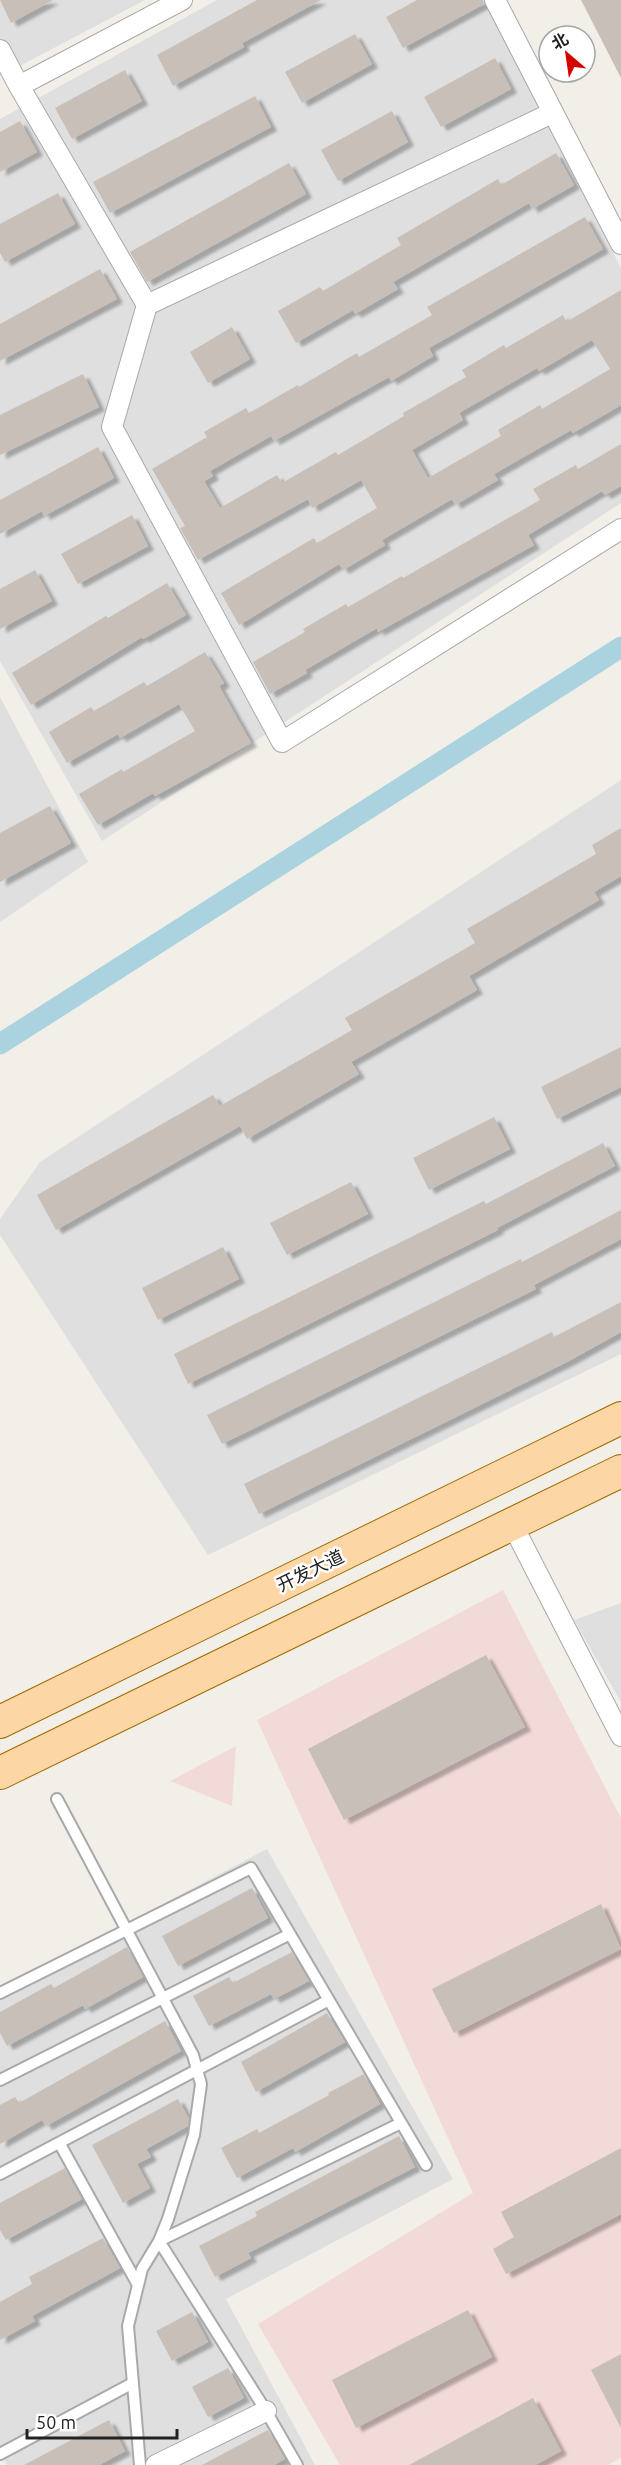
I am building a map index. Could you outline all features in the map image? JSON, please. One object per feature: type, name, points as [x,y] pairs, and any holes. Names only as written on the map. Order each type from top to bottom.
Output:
[{"type":"main road","name":"开发大道","points":[[0,1722],[621,1418]]},
{"type":"main road","points":[[0,1773],[621,1471]]},
{"type":"street","points":[[19,86],[182,0]]},
{"type":"street","points":[[495,0],[621,244]]},
{"type":"street","points":[[0,50],[147,305],[112,427],[282,742],[621,529]]},
{"type":"street","points":[[147,305],[552,113]]},
{"type":"street","points":[[512,1524],[621,1736]]},
{"type":"street","points":[[156,2465],[266,2411]]},
{"type":"lane","points":[[57,1799],[193,2055],[201,2084],[194,2135],[159,2241],[142,2269],[128,2326],[140,2465]]},
{"type":"lane","points":[[0,1993],[251,1868],[426,2165]]},
{"type":"lane","points":[[0,2080],[290,1934]]},
{"type":"lane","points":[[0,2174],[329,2000]]},
{"type":"lane","points":[[159,2241],[401,2123]]},
{"type":"lane","points":[[61,2146],[138,2285]]},
{"type":"lane","points":[[159,2241],[266,2411],[297,2465]]},
{"type":"lane","points":[[0,2454],[133,2383]]},
{"type":"shaded area","points":[[0,0],[145,0],[16,68],[0,38]]},
{"type":"shaded area","points":[[217,0],[484,0],[621,268],[621,503],[102,841],[0,661],[0,119]]},
{"type":"shaded area","points":[[0,697],[88,862],[0,922]]},
{"type":"shaded area","points":[[621,780],[621,1354],[208,1555],[0,1235],[0,1219],[40,1162]]},
{"type":"shaded area","points":[[503,1590],[621,1818],[621,2458],[608,2465],[340,2465],[258,2324],[473,2193],[257,1720]]},
{"type":"shaded area","points":[[621,1603],[621,1702],[574,1620]]},
{"type":"shaded area","points":[[236,1746],[232,1806],[170,1781]]},
{"type":"shaded area","points":[[267,1849],[453,2179],[226,2299],[315,2465],[7,2465],[0,2451],[0,1990]]},
{"type":"building","points":[[0,0],[53,0],[11,23]]},
{"type":"building","points":[[257,0],[321,0],[242,43],[244,47],[173,86],[157,55]]},
{"type":"building","points":[[417,0],[483,0],[484,4],[403,48],[386,17]]},
{"type":"building","points":[[581,0],[621,0],[621,78],[597,31],[597,24],[593,24]]},
{"type":"building","points":[[355,34],[372,64],[302,103],[285,72]]},
{"type":"building","points":[[495,58],[511,89],[441,127],[424,97]]},
{"type":"building","points":[[125,70],[142,101],[72,139],[55,108]]},
{"type":"building","points":[[255,96],[271,127],[110,213],[93,182]]},
{"type":"building","points":[[392,111],[408,142],[338,181],[321,150]]},
{"type":"building","points":[[20,121],[37,152],[0,172],[0,132]]},
{"type":"building","points":[[556,153],[574,185],[532,209],[529,203],[393,282],[398,289],[355,314],[353,310],[296,343],[278,311],[320,287],[323,291],[401,245],[397,238],[498,179],[501,185]]},
{"type":"building","points":[[289,163],[306,194],[147,282],[130,252]]},
{"type":"building","points":[[58,193],[75,224],[5,262],[0,253],[0,224]]},
{"type":"building","points":[[585,217],[603,249],[429,348],[433,356],[391,381],[389,377],[274,441],[271,436],[210,471],[213,476],[204,481],[220,508],[277,475],[282,483],[336,452],[338,455],[404,416],[403,413],[466,377],[462,370],[504,345],[506,348],[563,315],[566,322],[621,290],[621,405],[573,433],[571,430],[494,474],[498,480],[455,505],[452,499],[382,540],[385,545],[343,570],[339,564],[239,625],[221,593],[314,538],[317,543],[377,508],[361,480],[312,508],[308,499],[198,560],[180,528],[185,526],[152,469],[207,437],[204,432],[246,408],[249,413],[357,353],[359,357],[432,315],[427,307]],"holes":[[[592,340],[610,369],[542,409],[540,405],[498,430],[501,436],[428,478],[412,450],[463,420],[459,413],[537,368],[539,371]]]},
{"type":"building","points":[[100,269],[117,299],[0,361],[0,324]]},
{"type":"building","points":[[232,327],[250,359],[208,383],[190,352]]},
{"type":"building","points":[[83,374],[99,407],[0,455],[0,415]]},
{"type":"building","points":[[621,444],[621,486],[605,495],[602,491],[528,535],[534,545],[378,632],[377,628],[305,670],[307,673],[270,694],[253,662],[305,632],[303,629],[346,604],[348,607],[402,576],[403,578],[540,500],[533,489],[576,465],[578,469]]},
{"type":"building","points":[[98,447],[114,478],[44,516],[42,511],[0,534],[0,500]]},
{"type":"building","points":[[132,515],[148,546],[78,584],[61,554]]},
{"type":"building","points":[[35,570],[52,601],[0,629],[0,589]]},
{"type":"building","points":[[167,583],[186,615],[143,639],[142,637],[31,705],[12,673],[106,616],[108,618]]},
{"type":"building","points":[[205,652],[224,683],[219,686],[251,743],[155,796],[153,793],[98,825],[79,794],[195,731],[179,704],[120,738],[118,734],[67,763],[49,732],[91,707],[94,711],[144,682],[147,686]]},
{"type":"building","points":[[50,806],[71,843],[0,882],[0,833]]},
{"type":"building","points":[[621,828],[621,876],[594,892],[599,900],[469,976],[477,990],[351,1062],[359,1074],[247,1139],[240,1126],[56,1230],[37,1195],[213,1095],[220,1106],[352,1030],[345,1018],[475,943],[467,929],[596,854],[592,845]]},
{"type":"building","points":[[621,1047],[621,1087],[557,1119],[541,1087]]},
{"type":"building","points":[[494,1117],[510,1149],[429,1190],[413,1158]]},
{"type":"building","points":[[603,1143],[615,1166],[497,1228],[498,1230],[188,1384],[174,1354],[484,1201],[486,1204]]},
{"type":"building","points":[[351,1182],[368,1214],[287,1255],[270,1223]]},
{"type":"building","points":[[621,1210],[621,1239],[534,1285],[536,1289],[222,1444],[207,1415],[521,1259],[522,1262]]},
{"type":"building","points":[[223,1247],[239,1279],[158,1320],[142,1288]]},
{"type":"building","points":[[621,1302],[621,1332],[567,1362],[259,1514],[244,1484],[552,1332],[554,1337]]},
{"type":"building","points":[[486,1655],[525,1727],[344,1820],[308,1749]]},
{"type":"building","points":[[252,1888],[268,1918],[178,1966],[162,1936]]},
{"type":"building","points":[[601,1904],[621,1949],[454,2033],[432,1989]]},
{"type":"building","points":[[127,1947],[143,1977],[85,2009],[83,2005],[7,2046],[0,2033],[0,2012],[51,1984],[54,1988]]},
{"type":"building","points":[[292,1952],[309,1981],[274,1999],[271,1994],[209,2026],[193,1996],[229,1977],[233,1983]]},
{"type":"building","points":[[327,2013],[345,2042],[256,2092],[241,2062]]},
{"type":"building","points":[[165,2021],[181,2051],[46,2126],[42,2120],[0,2144],[0,2105],[15,2097],[19,2103]]},
{"type":"building","points":[[364,2074],[380,2104],[295,2152],[293,2148],[237,2178],[221,2148],[257,2129],[259,2133]]},
{"type":"building","points":[[178,2099],[189,2119],[188,2126],[146,2149],[151,2157],[137,2164],[150,2188],[123,2203],[92,2145]]},
{"type":"building","points":[[399,2136],[415,2167],[248,2253],[251,2258],[215,2277],[199,2246],[257,2216],[255,2212]]},
{"type":"building","points":[[621,2148],[621,2214],[506,2274],[493,2249],[514,2237],[501,2212]]},
{"type":"building","points":[[65,2168],[82,2199],[6,2240],[0,2230],[0,2203]]},
{"type":"building","points":[[103,2238],[120,2268],[32,2316],[35,2321],[0,2340],[0,2302],[32,2284],[29,2277]]},
{"type":"building","points":[[468,2310],[492,2357],[356,2428],[332,2380]]},
{"type":"building","points":[[192,2312],[208,2342],[172,2361],[156,2331]]},
{"type":"building","points":[[621,2354],[621,2428],[591,2370]]},
{"type":"building","points":[[228,2368],[244,2398],[208,2417],[192,2387]]},
{"type":"building","points":[[533,2398],[561,2451],[535,2465],[409,2465]]},
{"type":"building","points":[[109,2420],[125,2451],[99,2465],[24,2465]]},
{"type":"building","points":[[268,2430],[285,2459],[274,2465],[202,2465]]},
{"type":"waterway","points":[[0,1044],[621,647]]}]
